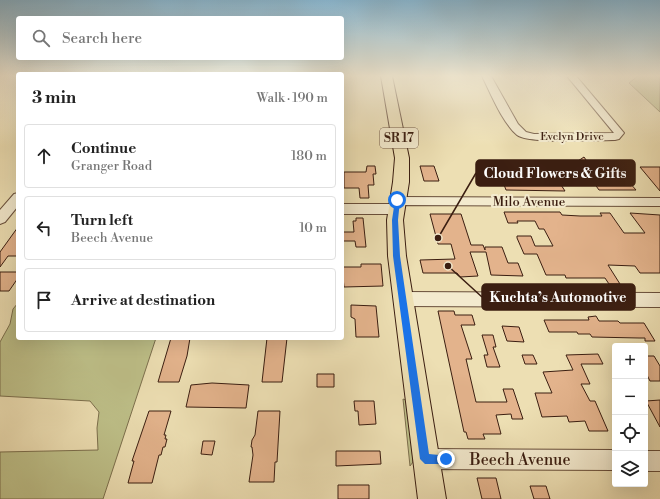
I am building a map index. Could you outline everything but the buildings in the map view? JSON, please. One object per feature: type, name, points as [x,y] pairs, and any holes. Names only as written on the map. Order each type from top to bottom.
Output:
[{"type":"main road","name":"SR 17","points":[[391,99],[401,153],[402,171],[397,205],[396,252],[432,499]]},
{"type":"street","name":"Evelyn Drive","points":[[499,99],[514,126],[522,134],[534,137],[615,137],[619,133],[591,99]]},
{"type":"street","name":"Milo Avenue","points":[[344,209],[397,205],[660,202]]},
{"type":"street","points":[[0,219],[12,203]]},
{"type":"street","points":[[403,299],[660,300]]},
{"type":"street","name":"Beech Avenue","points":[[425,459],[612,460]]},
{"type":"street","points":[[648,460],[660,461]]},
{"type":"green space","points":[[646,99],[660,99],[660,112]]},
{"type":"green space","points":[[16,305],[16,340],[155,340],[103,499],[0,499],[0,452],[98,450],[97,428],[99,412],[90,401],[0,396],[0,342],[10,324],[13,309]]},
{"type":"green space","points":[[403,399],[408,401],[413,462],[410,466]]},
{"type":"place","name":"Cloud Flowers & Gifts","points":[[438,238]]},
{"type":"place","name":"Kuchta’s Automotive","points":[[448,266]]},
{"type":"route","points":[[397,200],[395,220],[397,256],[425,459],[446,459]]}]
